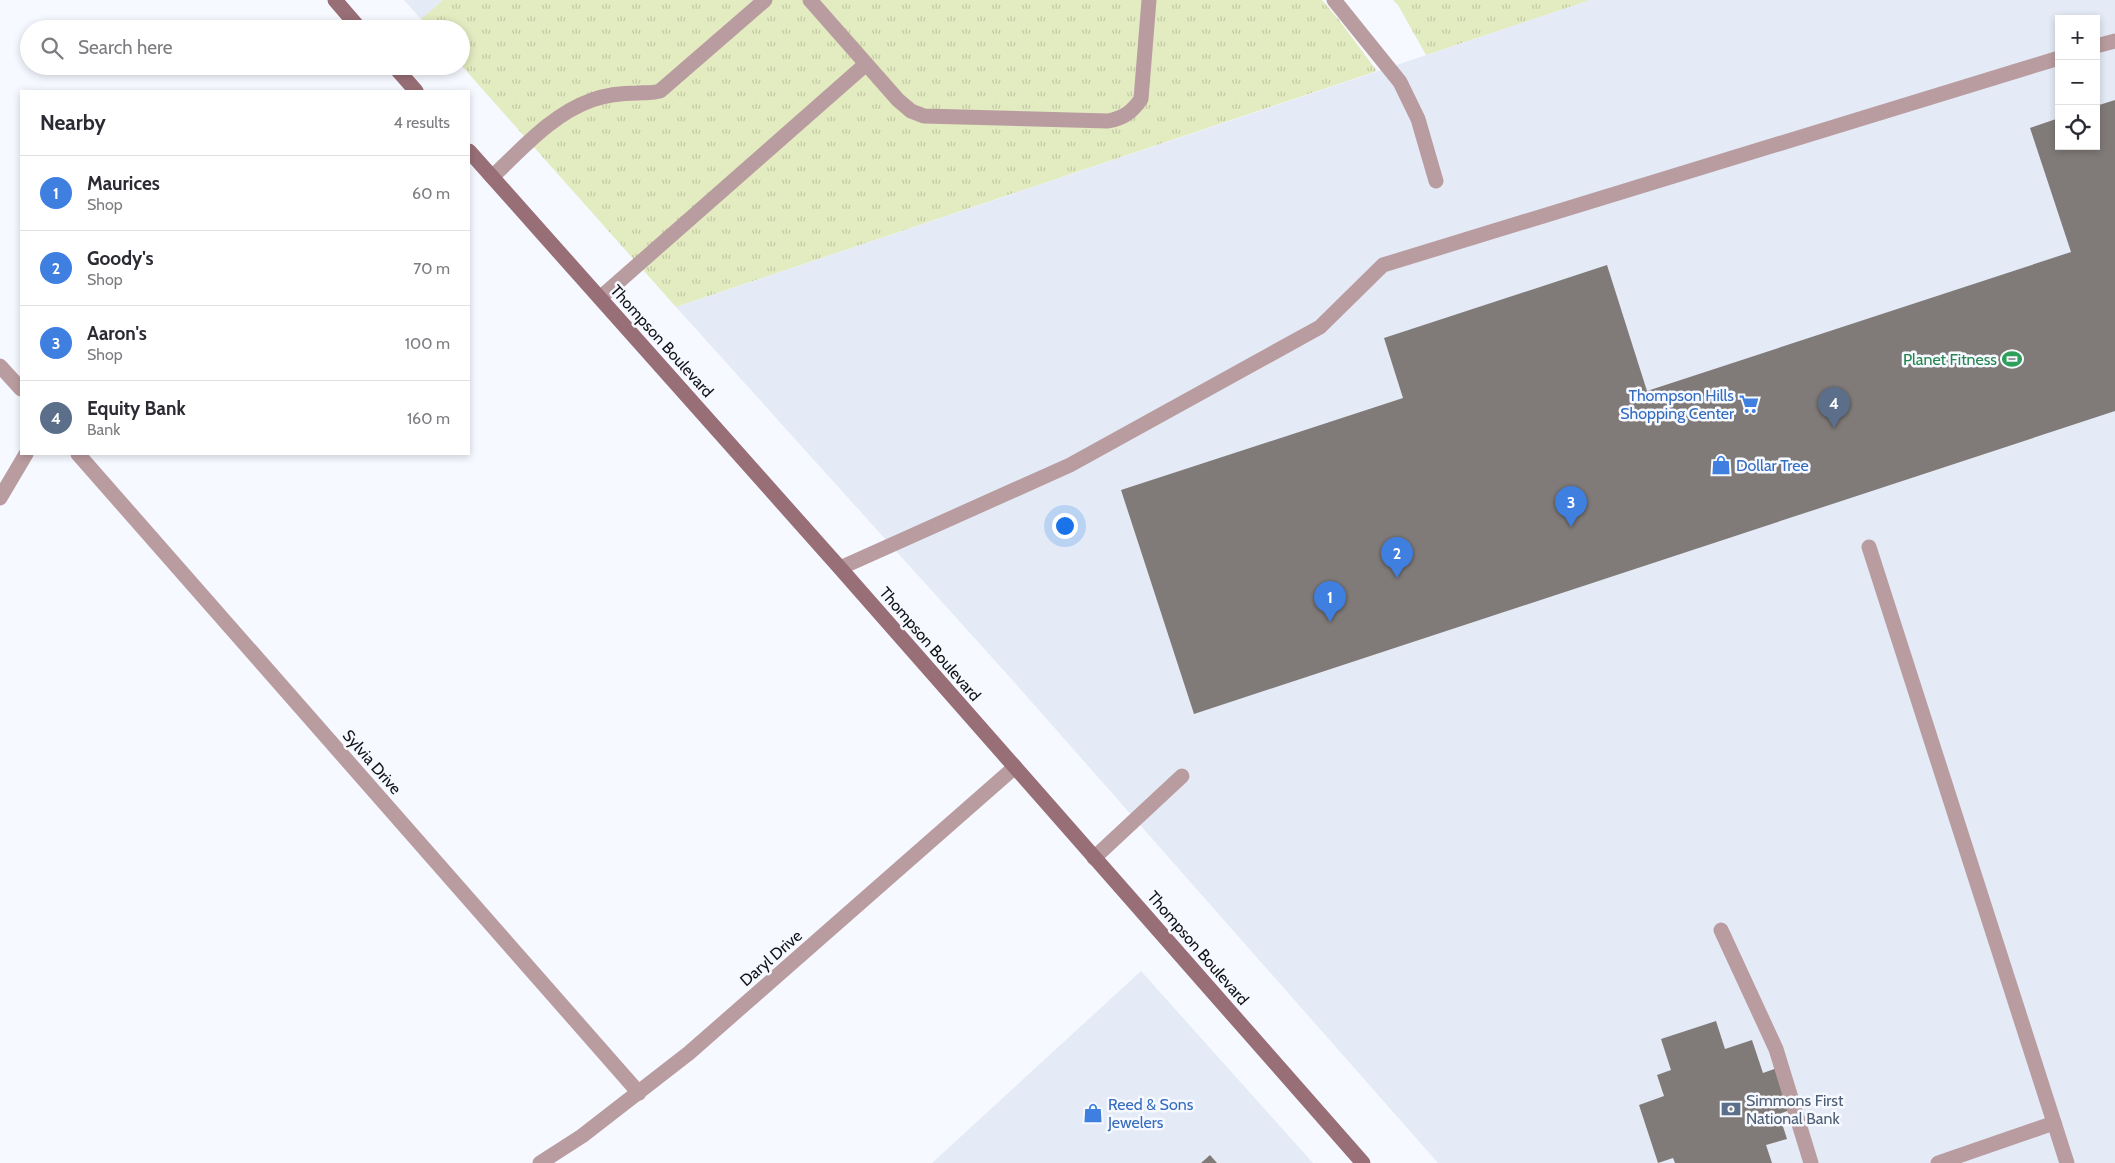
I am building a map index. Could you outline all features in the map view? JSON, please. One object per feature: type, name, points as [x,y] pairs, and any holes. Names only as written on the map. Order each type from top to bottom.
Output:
[{"type":"main road","points":[[335,0],[352,20]]},
{"type":"main road","points":[[402,75],[415,90]]},
{"type":"main road","name":"Thompson Boulevard","points":[[470,151],[840,568],[1363,1163]]},
{"type":"street","points":[[492,177],[547,126],[567,112],[592,100],[616,94],[640,92],[650,94],[660,91],[764,0]]},
{"type":"street","points":[[810,0],[898,100],[911,111],[924,116],[1108,121],[1122,118],[1134,110],[1141,99],[1149,0]]},
{"type":"street","points":[[1334,0],[1400,82],[1418,119],[1436,181]]},
{"type":"street","points":[[2100,45],[2115,41]]},
{"type":"street","points":[[840,568],[1070,465],[1320,327],[1384,265],[2055,59]]},
{"type":"street","points":[[600,298],[866,64]]},
{"type":"street","points":[[0,366],[20,388]]},
{"type":"street","points":[[0,498],[25,455]]},
{"type":"street","name":"Sylvia Drive","points":[[79,455],[638,1093]]},
{"type":"street","points":[[1870,548],[2067,1163]]},
{"type":"street","name":"Daryl Drive","points":[[540,1163],[582,1136],[689,1053],[1015,767]]},
{"type":"street","points":[[1094,858],[1182,776]]},
{"type":"street","points":[[1721,930],[1776,1049],[1811,1163]]},
{"type":"street","points":[[1938,1163],[2054,1123]]},
{"type":"shaded area","points":[[404,0],[443,0],[421,19]]},
{"type":"shaded area","name":"Thompson Hills Shopping Center","points":[[1590,0],[2115,0],[2115,1163],[1438,1163],[1015,683],[676,307]]},
{"type":"shaded area","points":[[1141,971],[1313,1163],[932,1163]]},
{"type":"green space","points":[[443,0],[1322,0],[1377,71],[676,307],[470,75],[470,20],[421,19]]},
{"type":"green space","points":[[1393,0],[1590,0],[1426,55],[1398,5]]},
{"type":"building","name":"Thompson Hills Shopping Center","points":[[2115,100],[2115,411],[1194,714],[1121,490],[1403,398],[1384,338],[1607,265],[1647,391],[2071,252],[2030,128],[2055,119],[2055,150],[2100,150],[2100,105]]},
{"type":"building","points":[[1716,1021],[1725,1049],[1752,1040],[1763,1073],[1777,1068],[1790,1110],[1779,1114],[1787,1139],[1766,1145],[1772,1163],[1675,1163],[1673,1158],[1658,1163],[1639,1105],[1664,1096],[1657,1075],[1671,1070],[1661,1039]]},
{"type":"building","points":[[1210,1155],[1217,1163],[1201,1163]]},
{"type":"place","name":"Planet Fitness","points":[[2012,359]]},
{"type":"place","name":"Thompson Hills Shopping Center","points":[[1749,404]]},
{"type":"place","name":"Equity Bank","points":[[1834,428]]},
{"type":"place","name":"Dollar Tree","points":[[1721,465]]},
{"type":"place","name":"Aaron's","points":[[1571,527]]},
{"type":"place","name":"Goody's","points":[[1397,578]]},
{"type":"place","name":"Maurices","points":[[1330,622]]},
{"type":"place","name":"Simmons First National Bank","points":[[1731,1109]]},
{"type":"place","name":"Reed & Sons Jewelers","points":[[1093,1113]]}]
